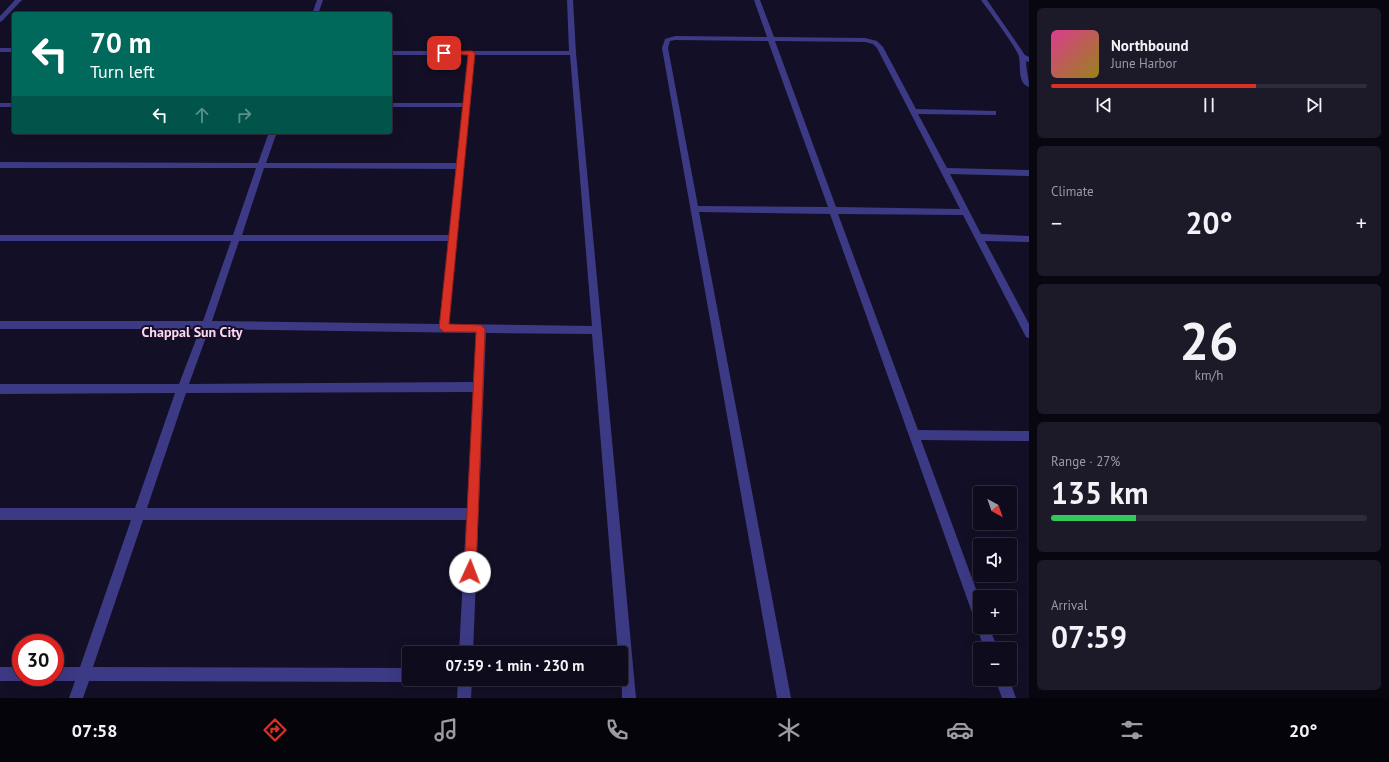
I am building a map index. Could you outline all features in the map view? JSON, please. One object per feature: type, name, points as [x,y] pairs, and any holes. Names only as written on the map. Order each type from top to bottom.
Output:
[{"type":"street","points":[[0,20],[19,0]]},
{"type":"street","points":[[316,12],[320,0]]},
{"type":"street","points":[[570,0],[573,54],[629,698]]},
{"type":"street","points":[[757,0],[973,599]]},
{"type":"street","points":[[984,0],[1026,57],[1021,64],[1024,76],[1029,85]]},
{"type":"street","points":[[784,698],[665,48],[666,40],[675,38],[865,40],[875,42],[880,47],[978,237],[1025,319],[1029,334]]},
{"type":"street","points":[[0,50],[12,50]]},
{"type":"street","points":[[392,53],[573,54]]},
{"type":"street","points":[[444,328],[472,53]]},
{"type":"street","points":[[0,105],[12,105]]},
{"type":"street","points":[[392,105],[466,105]]},
{"type":"street","points":[[913,111],[993,112]]},
{"type":"street","points":[[76,698],[182,389],[206,326],[272,134]]},
{"type":"street","points":[[0,165],[460,166]]},
{"type":"street","points":[[944,172],[1029,173]]},
{"type":"street","points":[[695,209],[966,212]]},
{"type":"street","points":[[978,237],[1029,239]]},
{"type":"street","points":[[0,238],[453,238]]},
{"type":"street","points":[[0,325],[597,330]]},
{"type":"street","points":[[466,646],[481,329]]},
{"type":"street","points":[[0,389],[478,387]]},
{"type":"street","points":[[914,435],[1029,436]]},
{"type":"street","points":[[0,514],[472,514]]},
{"type":"street","points":[[0,674],[12,674]]},
{"type":"street","points":[[64,674],[402,675]]},
{"type":"street","points":[[464,698],[465,686]]},
{"type":"street","points":[[1005,686],[1009,698]]},
{"type":"district","name":"Chappal Sun City","points":[[192,332]]},
{"type":"route","points":[[444,53],[472,53],[444,328],[481,329],[470,572]]}]
